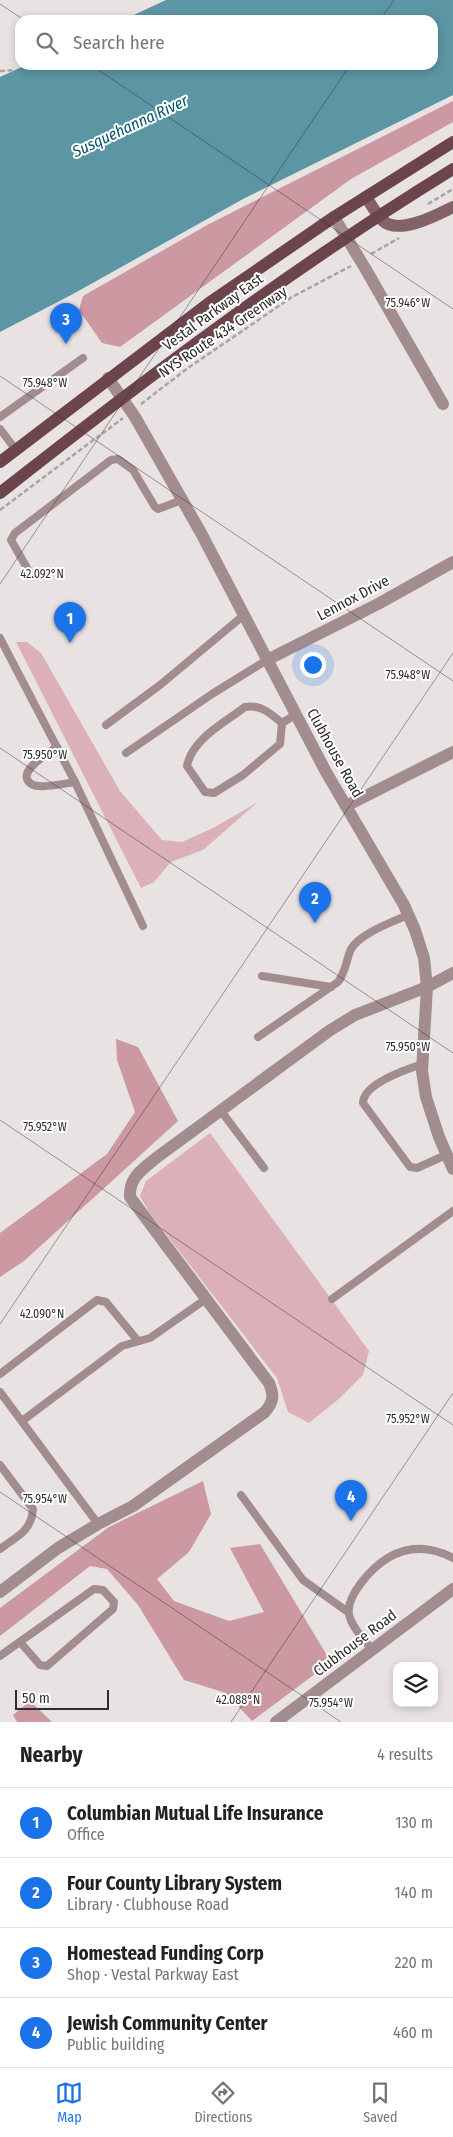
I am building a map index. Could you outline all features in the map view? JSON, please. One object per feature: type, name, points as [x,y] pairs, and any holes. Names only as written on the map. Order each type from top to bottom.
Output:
[{"type":"main road","name":"Vestal Parkway East","points":[[0,462],[209,303],[334,217],[453,142]]},
{"type":"main road","name":"Vestal Parkway East","points":[[0,492],[123,397],[234,316],[346,237],[453,169]]},
{"type":"street","points":[[366,197],[379,216],[388,224],[407,225],[428,219],[453,207]]},
{"type":"street","points":[[334,217],[442,404]]},
{"type":"street","name":"Clubhouse Road","points":[[108,378],[123,397],[182,500],[268,660],[295,716],[408,914],[424,958],[427,987],[423,1064],[426,1097],[438,1137],[453,1169]]},
{"type":"street","name":"Lennox Drive","points":[[268,660],[453,562]]},
{"type":"street","points":[[346,806],[453,752]]},
{"type":"street","points":[[0,1592],[58,1548],[133,1506],[265,1412],[272,1403],[273,1392],[269,1383],[130,1197],[129,1188],[133,1178],[156,1158],[302,1050],[355,1015],[427,987],[453,973]]},
{"type":"street","name":"Clubhouse Road","points":[[276,1722],[453,1589]]},
{"type":"lane","points":[[0,417],[82,358]]},
{"type":"lane","points":[[0,430],[16,450]]},
{"type":"lane","points":[[31,575],[11,540],[15,533],[111,460],[118,459],[133,470],[158,509],[182,500]]},
{"type":"lane","points":[[106,725],[160,685],[244,615]]},
{"type":"lane","points":[[0,638],[75,782],[143,926]]},
{"type":"lane","points":[[126,753],[212,694],[268,660]]},
{"type":"lane","points":[[255,705],[282,723],[280,744],[243,775],[214,794],[205,792],[187,766],[189,756],[195,746],[245,707],[255,705]]},
{"type":"lane","points":[[282,723],[295,716]]},
{"type":"lane","points":[[57,747],[32,766],[27,774],[28,780],[32,785],[41,786],[75,782]]},
{"type":"lane","points":[[258,1037],[331,987],[343,975],[351,950],[356,943],[378,928],[408,914]]},
{"type":"lane","points":[[262,976],[331,987]]},
{"type":"lane","points":[[423,1064],[390,1077],[366,1093],[364,1104],[410,1167],[417,1168],[446,1155]]},
{"type":"lane","points":[[221,1111],[264,1168]]},
{"type":"lane","points":[[332,1299],[453,1211]]},
{"type":"lane","points":[[22,1421],[122,1346],[150,1338],[206,1299]]},
{"type":"lane","points":[[0,1374],[97,1300],[106,1302],[138,1340]]},
{"type":"lane","points":[[0,1392],[98,1524]]},
{"type":"lane","points":[[0,1465],[33,1509],[32,1520],[28,1529],[0,1549]]},
{"type":"lane","points":[[241,1495],[307,1584],[348,1612],[353,1624],[372,1650]]},
{"type":"lane","points":[[348,1612],[354,1594],[368,1574],[394,1555],[426,1548],[453,1558]]},
{"type":"lane","points":[[0,1656],[94,1589],[104,1590],[114,1602],[113,1609],[47,1666],[40,1665],[20,1642]]},
{"type":"path","points":[[0,71],[15,70]]},
{"type":"path","points":[[421,208],[453,190]]},
{"type":"path","name":"NYS Route 434 Greenway","points":[[0,510],[188,368],[292,297],[406,235]]},
{"type":"shaded area","points":[[453,101],[453,122],[351,179],[120,347],[102,343],[79,310],[83,296],[209,224]]},
{"type":"shaded area","points":[[16,642],[27,642],[41,653],[120,791],[162,840],[182,842],[213,828],[258,802],[203,850],[171,862],[154,882],[141,888]]},
{"type":"shaded area","points":[[116,1039],[138,1047],[178,1121],[24,1261],[0,1277],[0,1233],[107,1154],[135,1112],[117,1060]]},
{"type":"shaded area","points":[[210,1133],[369,1351],[363,1375],[340,1398],[309,1423],[288,1412],[277,1378],[149,1212],[140,1196],[146,1181]]},
{"type":"shaded area","points":[[203,1481],[211,1514],[189,1552],[157,1579],[174,1601],[229,1621],[264,1612],[230,1548],[260,1544],[331,1662],[252,1721],[226,1693],[184,1680],[138,1605],[107,1569],[90,1566],[0,1636],[0,1608],[109,1527]]},
{"type":"shaded area","points":[[30,1701],[52,1722],[17,1722],[13,1715]]},
{"type":"water","name":"Susquehanna River","points":[[166,0],[453,0],[453,95],[243,199],[73,294],[0,332],[0,77],[15,70],[438,70],[438,15],[134,15]]},
{"type":"place","name":"Homestead Funding Corp","points":[[66,344]]},
{"type":"place","name":"Columbian Mutual Life Insurance","points":[[70,643]]},
{"type":"place","name":"Four County Library System","points":[[315,923]]},
{"type":"place","name":"Jewish Community Center","points":[[351,1521]]}]
